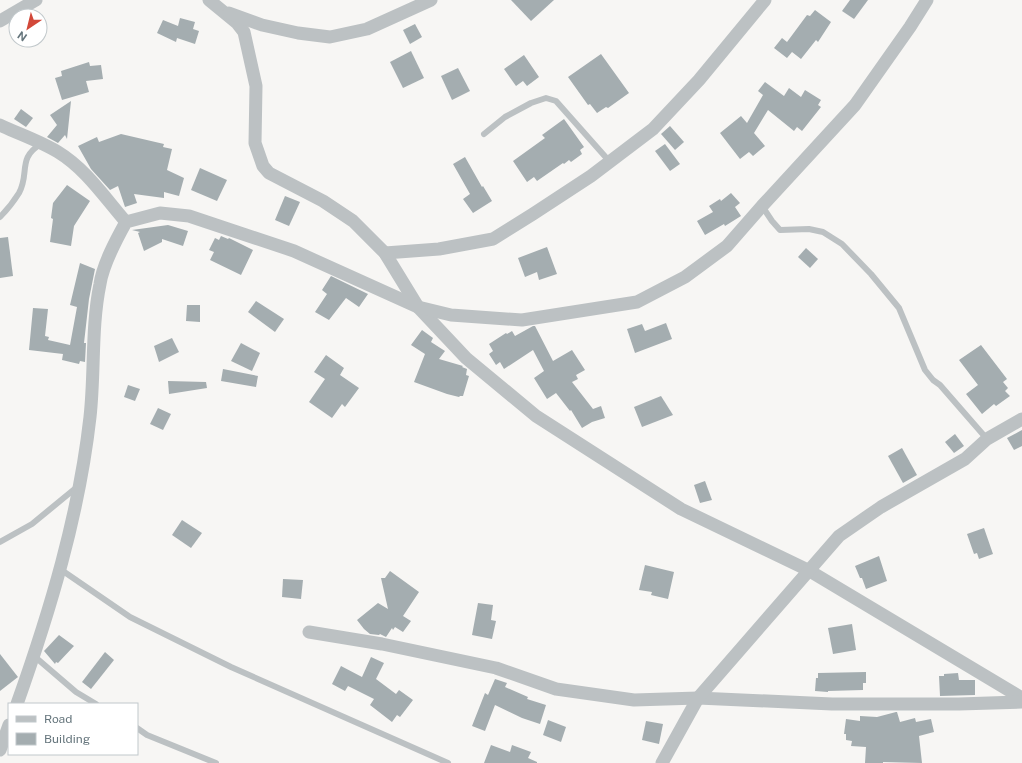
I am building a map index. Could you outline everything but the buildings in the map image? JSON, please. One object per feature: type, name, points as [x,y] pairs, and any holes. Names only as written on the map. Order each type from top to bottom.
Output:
[{"type":"street","points":[[0,21],[36,0]]},
{"type":"street","points":[[209,0],[237,23],[244,32],[256,86],[255,143],[263,166],[269,173],[323,200],[353,221],[385,253],[418,307],[466,358],[536,416],[681,509],[808,570],[1022,698]]},
{"type":"street","points":[[223,11],[262,25],[298,33],[330,36],[367,29],[430,0]]},
{"type":"street","points":[[385,253],[439,249],[493,239],[591,176],[653,129],[699,80],[765,0]]},
{"type":"street","points":[[16,703],[34,656],[60,568],[78,486],[90,416],[93,342],[100,282],[113,245],[126,222],[160,212],[189,216],[294,251],[418,307],[452,315],[522,320],[637,302],[684,277],[727,246],[855,105],[910,27],[927,0]]},
{"type":"street","points":[[0,125],[59,152],[82,170],[126,222]]},
{"type":"street","points":[[662,763],[698,698],[839,536],[881,507],[965,459],[987,440],[1022,419]]},
{"type":"street","points":[[309,632],[382,644],[496,668],[556,689],[634,700],[698,698],[832,704],[959,704],[1022,702]]},
{"type":"street","points":[[0,750],[8,728]]},
{"type":"lane","points":[[484,134],[505,117],[531,103],[546,98],[556,101],[610,162]]},
{"type":"lane","points":[[0,217],[20,192],[27,157],[32,149],[42,143]]},
{"type":"lane","points":[[762,206],[780,230],[809,229],[823,232],[842,244],[871,274],[899,308],[925,370],[933,380],[940,385],[987,440]]},
{"type":"lane","points":[[0,542],[32,524],[78,486]]},
{"type":"lane","points":[[60,568],[130,618],[231,667],[448,763]]},
{"type":"lane","points":[[34,656],[76,692],[94,703]]},
{"type":"lane","points":[[138,729],[147,734],[216,763]]}]
